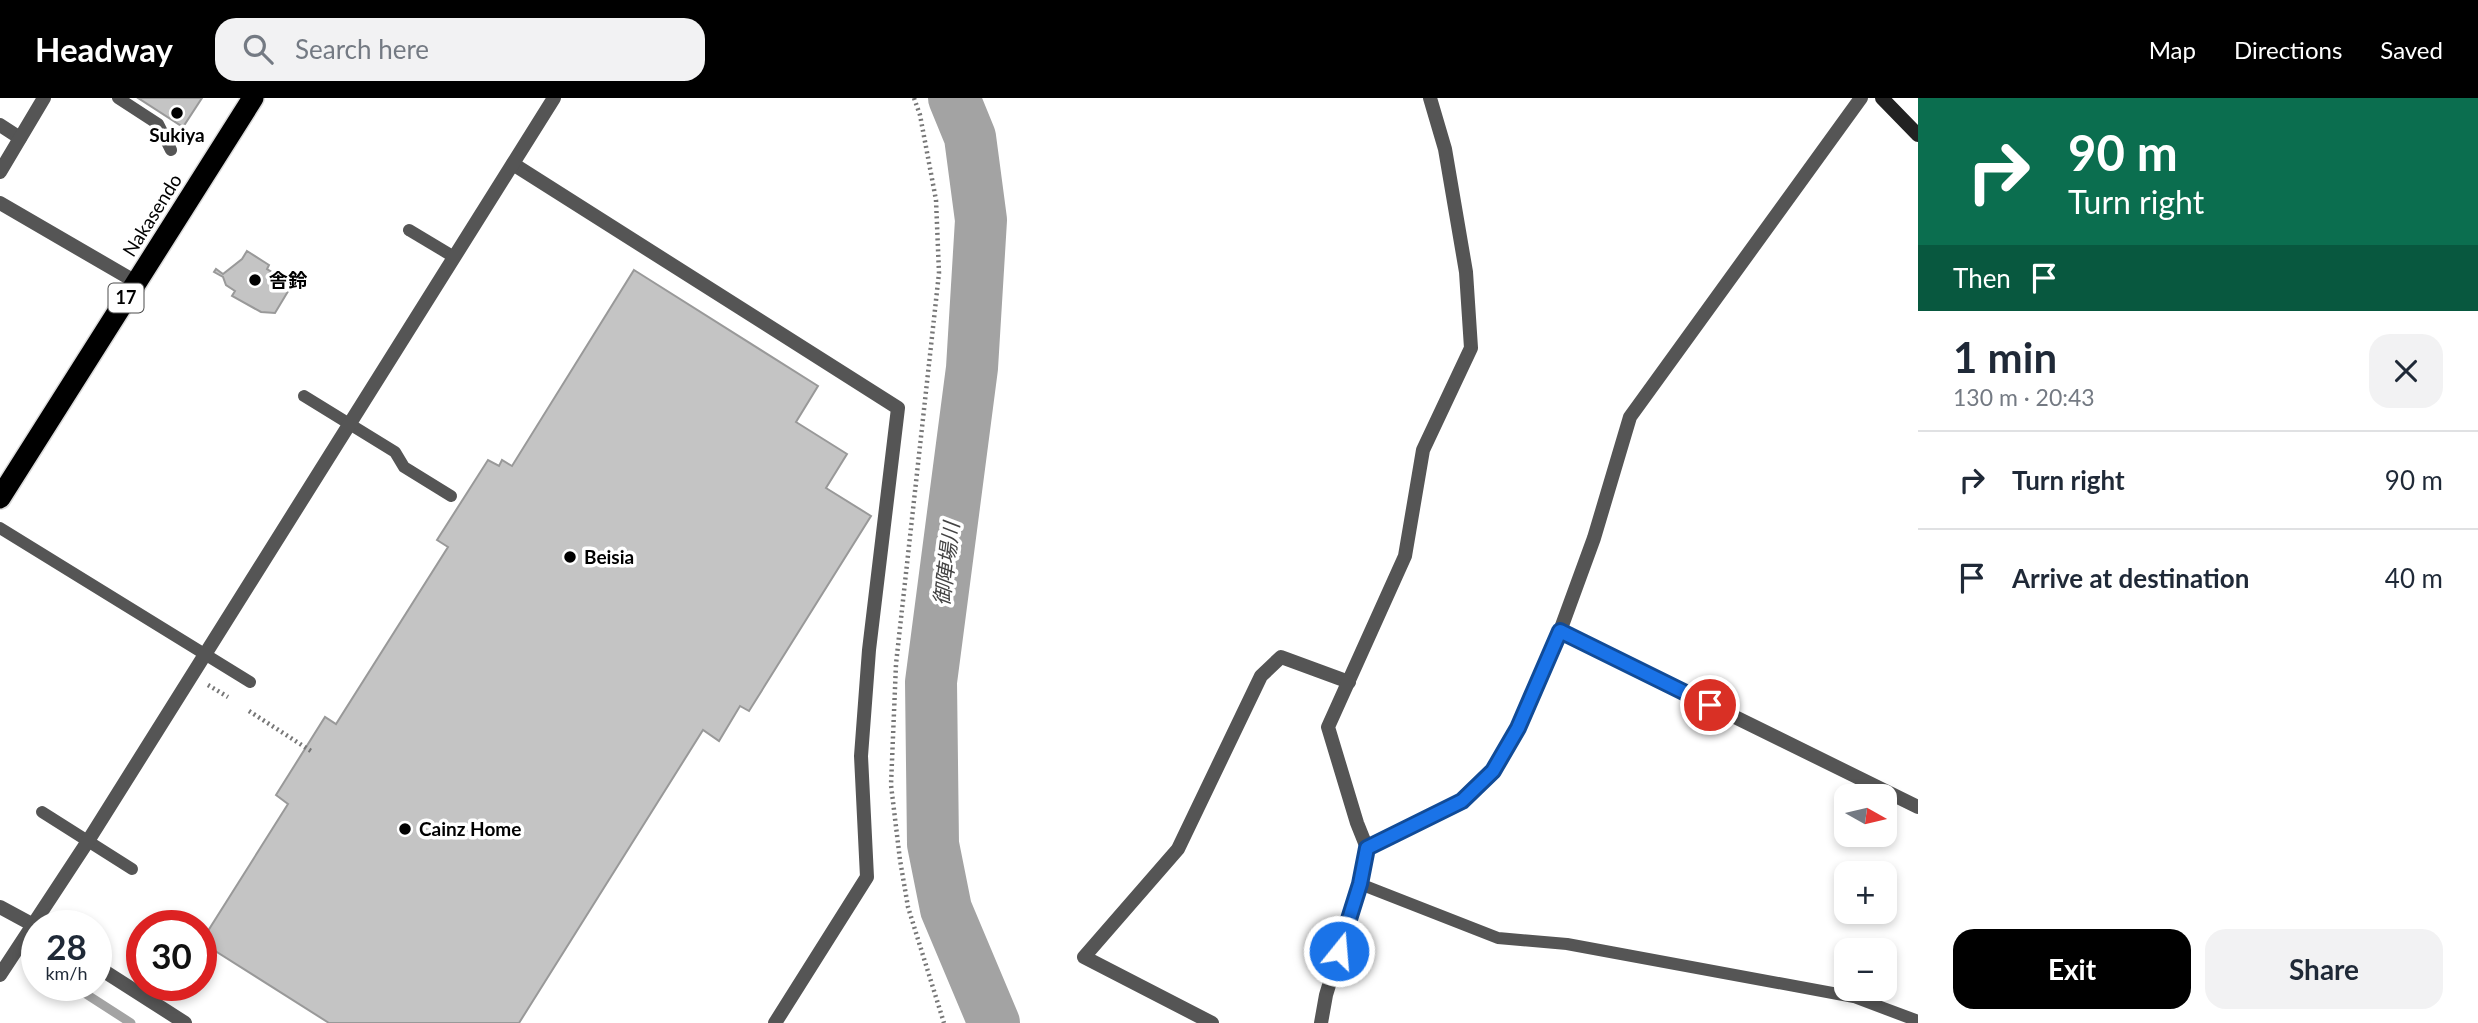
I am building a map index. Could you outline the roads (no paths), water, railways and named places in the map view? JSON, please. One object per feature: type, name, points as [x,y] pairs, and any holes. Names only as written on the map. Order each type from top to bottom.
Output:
[{"type":"highway","name":"Nakasendo","points":[[0,498],[253,98]]},
{"type":"street","points":[[0,172],[44,98]]},
{"type":"street","points":[[44,910],[554,98]]},
{"type":"street","points":[[1321,1023],[1326,995],[1360,884],[1367,848],[1328,727],[1405,556],[1423,450],[1471,348],[1466,272],[1445,149],[1430,98]]},
{"type":"street","points":[[1367,848],[1462,801],[1493,771],[1518,728],[1560,631],[1594,538],[1630,417],[1861,98]]},
{"type":"street","points":[[1882,98],[1918,135]]},
{"type":"street","points":[[0,125],[20,138]]},
{"type":"street","points":[[513,164],[898,408],[869,650],[860,756],[867,877],[775,1023]]},
{"type":"street","points":[[0,203],[136,282]]},
{"type":"street","points":[[1560,631],[1918,807]]},
{"type":"street","points":[[1212,1023],[1084,957],[1178,849],[1261,676],[1280,657],[1349,682]]},
{"type":"street","points":[[0,907],[21,919]]},
{"type":"street","points":[[0,975],[21,945]]},
{"type":"street","points":[[112,976],[185,1023]]},
{"type":"lane","points":[[118,98],[158,124],[171,150]]},
{"type":"lane","points":[[409,230],[454,257]]},
{"type":"lane","points":[[304,396],[395,452],[404,467],[451,496]]},
{"type":"lane","points":[[0,528],[250,682]]},
{"type":"lane","points":[[42,812],[132,869]]},
{"type":"lane","points":[[1360,884],[1498,938],[1567,944],[1854,996],[1918,1021]]},
{"type":"waterway","name":"御陣場川","points":[[954,98],[970,137],[981,220],[972,368],[931,682],[933,844],[946,909],[994,1023]]},
{"type":"waterway","points":[[97,1001],[131,1023]]},
{"type":"place","name":"Sukiya","points":[[177,113]]},
{"type":"place","name":"舎鈴","points":[[255,280]]},
{"type":"place","name":"Beisia","points":[[570,557]]},
{"type":"place","name":"Cainz Home","points":[[405,829]]}]
